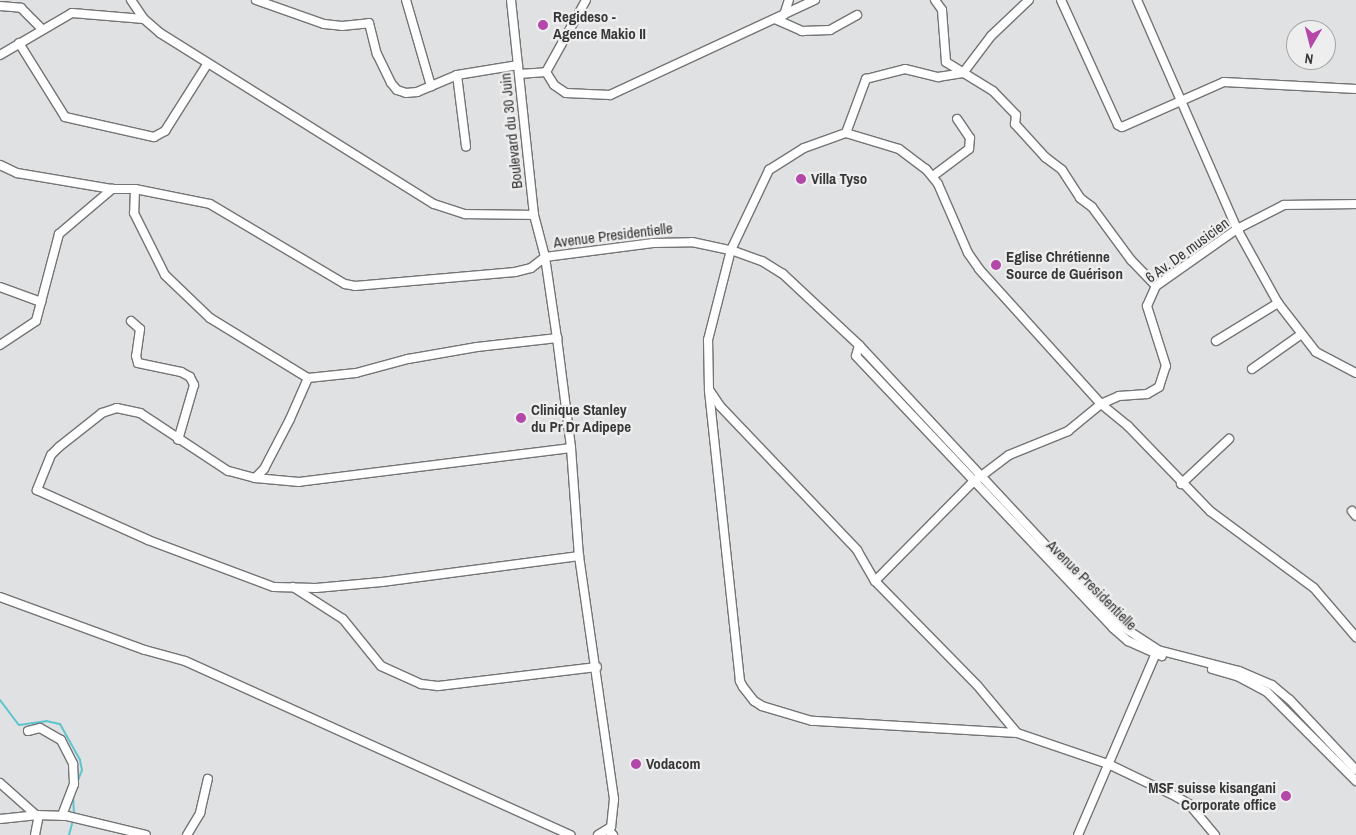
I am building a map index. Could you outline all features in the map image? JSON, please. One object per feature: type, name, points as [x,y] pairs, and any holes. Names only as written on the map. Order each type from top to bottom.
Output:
[{"type":"street","points":[[131,0],[144,18],[160,33],[434,204],[465,214],[534,215]]},
{"type":"street","points":[[256,0],[324,24],[342,26],[369,23],[377,54],[397,90],[416,92],[457,75],[518,66]]},
{"type":"street","points":[[406,0],[431,86]]},
{"type":"street","name":"Boulevard du 30 Juin","points":[[511,0],[534,215],[545,257],[557,338],[571,448],[579,556],[597,668],[614,799],[612,831]]},
{"type":"street","points":[[546,72],[586,0]]},
{"type":"street","points":[[784,15],[790,0]]},
{"type":"street","points":[[546,72],[554,85],[566,93],[610,95],[815,0]]},
{"type":"street","points":[[935,0],[942,10],[946,62],[993,91],[1016,115],[1015,124],[1045,157],[1062,170],[1080,198],[1092,207],[1132,260],[1156,286]]},
{"type":"street","points":[[846,133],[866,78],[905,70],[938,78],[963,73],[991,36],[1029,0]]},
{"type":"street","points":[[1061,0],[1118,125],[1126,126],[1178,100],[1224,82],[1356,90]]},
{"type":"street","points":[[1137,0],[1178,100],[1237,229],[1278,303],[1300,335],[1316,352],[1356,373]]},
{"type":"street","points":[[0,6],[21,8],[42,29]]},
{"type":"street","points":[[0,56],[42,29],[80,12],[144,18]]},
{"type":"street","points":[[775,19],[802,31],[830,30],[856,15]]},
{"type":"street","points":[[20,43],[65,117],[154,137],[165,131],[208,63]]},
{"type":"street","points":[[518,74],[546,72]]},
{"type":"street","points":[[457,75],[466,146]]},
{"type":"street","points":[[933,176],[969,149],[970,138],[957,119]]},
{"type":"street","points":[[1215,835],[1189,804],[1108,764],[1017,732],[812,721],[754,701],[740,681],[709,390],[708,340],[731,250],[769,170],[804,148],[846,133],[899,149],[933,176],[968,253],[979,268],[1101,404],[1128,426],[1210,511],[1314,588],[1356,637]]},
{"type":"street","points":[[0,165],[17,173],[112,189],[135,189],[192,199],[224,210],[345,284],[355,286],[515,272],[531,268],[545,257]]},
{"type":"street","points":[[0,344],[31,326],[40,302],[59,234],[112,189]]},
{"type":"street","points":[[135,189],[134,213],[165,275],[210,318],[308,378],[356,373],[408,359],[478,347],[557,338]]},
{"type":"street","name":"6 Av. De musicien","points":[[875,581],[972,483],[1009,455],[1068,431],[1101,404],[1119,396],[1147,394],[1163,380],[1166,366],[1147,306],[1156,286],[1237,229],[1289,204],[1356,204]]},
{"type":"street","name":"Avenue Presidentielle","points":[[545,257],[672,241],[709,243],[762,261],[799,285],[859,345],[933,426],[982,475],[1120,625],[1157,653]]},
{"type":"street","points":[[0,287],[40,302]]},
{"type":"street","points":[[1216,341],[1278,303]]},
{"type":"street","points":[[131,321],[140,328],[136,356],[138,363],[181,372],[190,377],[194,385],[178,440]]},
{"type":"street","points":[[1252,369],[1300,335]]},
{"type":"street","name":"Avenue Presidentielle","points":[[859,345],[856,356],[924,432],[1113,628],[1128,641],[1157,653],[1238,673],[1272,685],[1290,700],[1356,770]]},
{"type":"street","points":[[255,478],[264,469],[290,419],[308,378]]},
{"type":"street","points":[[709,390],[733,420],[857,550],[875,581],[977,685],[1017,732]]},
{"type":"street","points":[[571,448],[322,482],[255,478],[214,465],[140,414],[117,408],[102,413],[55,451],[37,490],[148,540],[260,584],[316,588],[382,582],[579,556]]},
{"type":"street","points":[[924,432],[933,426]]},
{"type":"street","points":[[1182,484],[1229,439]]},
{"type":"street","points":[[292,586],[343,619],[381,666],[421,684],[438,686],[597,668]]},
{"type":"street","points":[[0,597],[146,650],[185,661],[571,835]]},
{"type":"street","points":[[1078,835],[1157,653]]},
{"type":"street","name":"Avenue Presidentielle","points":[[1238,673],[1284,707],[1356,781]]},
{"type":"street","points":[[1284,707],[1290,700]]},
{"type":"street","points":[[28,731],[40,728],[61,740],[73,764],[74,784],[64,816]]},
{"type":"street","points":[[187,835],[200,812],[208,779]]},
{"type":"street","points":[[0,783],[37,815]]},
{"type":"street","points":[[35,835],[37,815]]},
{"type":"street","points":[[0,819],[37,815],[64,816],[146,835]]},
{"type":"street","points":[[598,835],[612,831]]},
{"type":"waterway","points":[[0,700],[19,725],[46,721],[60,724],[80,760],[82,770],[77,783]]},
{"type":"waterway","points":[[73,795],[74,815]]},
{"type":"waterway","points":[[69,835],[73,820]]},
{"type":"place","name":"Regideso - Agence Makio II","points":[[543,25]]},
{"type":"place","name":"Villa Tyso","points":[[801,179]]},
{"type":"place","name":"Eglise Chrétienne Source de Guérison","points":[[996,265]]},
{"type":"place","name":"Clinique Stanley du Pr Dr Adipepe","points":[[521,418]]},
{"type":"place","name":"Vodacom","points":[[636,764]]},
{"type":"place","name":"MSF suisse kisangani Corporate office","points":[[1286,796]]}]
